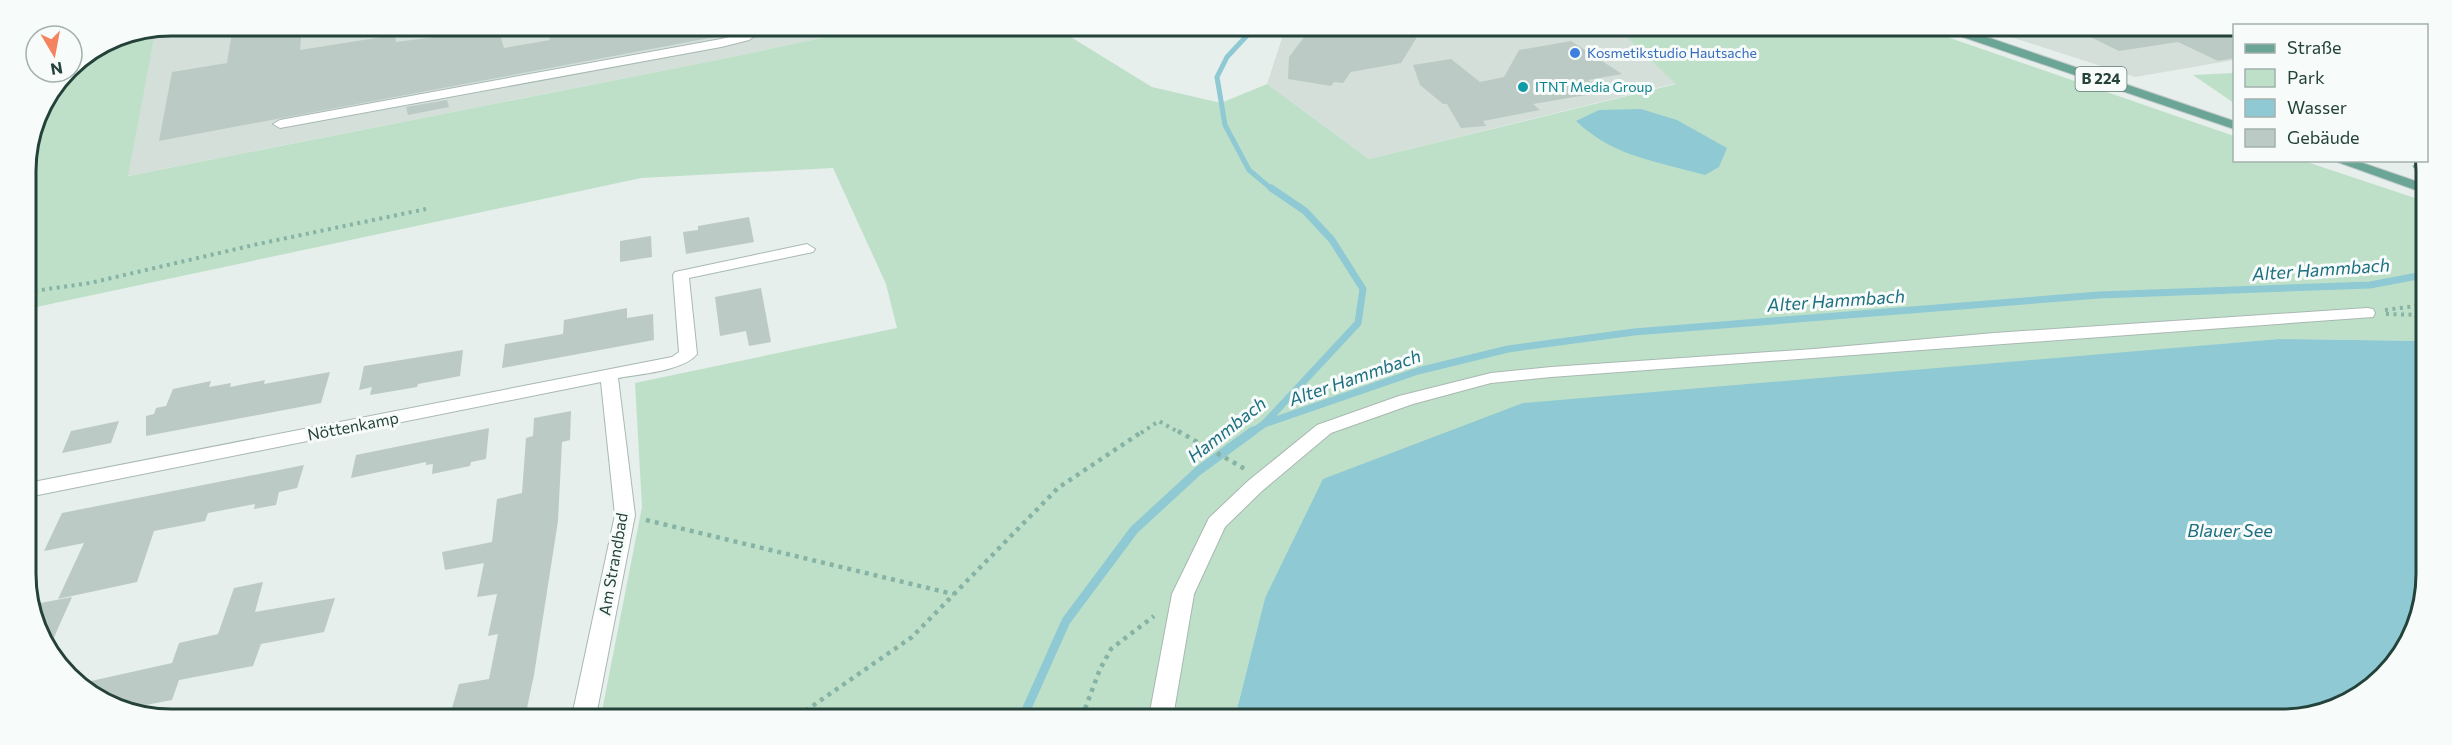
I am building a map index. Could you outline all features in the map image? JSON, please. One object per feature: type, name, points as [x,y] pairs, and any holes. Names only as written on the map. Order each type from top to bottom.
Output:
[{"type":"main road","name":"B 224","points":[[1974,36],[2233,124]]},
{"type":"main road","points":[[2345,162],[2416,186]]},
{"type":"street","points":[[280,124],[686,51],[747,36]]},
{"type":"street","points":[[1980,38],[1984,36]]},
{"type":"street","name":"Nöttenkamp","points":[[36,488],[678,361],[688,354],[681,275],[807,249]]},
{"type":"street","points":[[1162,709],[1183,594],[1216,523],[1259,482],[1324,429],[1406,400],[1491,378],[1551,372],[1814,354],[1994,338],[2367,313]]},
{"type":"street","name":"Am Strandbad","points":[[585,709],[625,515],[609,375]]},
{"type":"path","points":[[36,291],[90,283],[426,208]]},
{"type":"path","points":[[2367,313],[2416,306]]},
{"type":"path","points":[[2367,313],[2416,315]]},
{"type":"path","points":[[808,709],[912,637],[1058,488],[1160,421],[1247,470]]},
{"type":"path","points":[[625,515],[952,594]]},
{"type":"path","points":[[1085,709],[1100,669],[1111,649],[1183,594]]},
{"type":"shaded area","points":[[830,36],[732,57],[127,176],[154,37]]},
{"type":"shaded area","points":[[1283,36],[1626,36],[1677,83],[1369,159],[1267,84]]},
{"type":"shaded area","points":[[2008,36],[2233,36],[2233,60],[2135,77]]},
{"type":"green space","points":[[830,36],[1069,36],[1152,87],[1221,103],[1267,84],[1369,159],[1676,84],[1625,36],[1944,36],[2233,136],[2233,162],[2307,162],[2416,198],[2416,341],[2279,339],[1936,370],[1265,598],[1237,709],[602,709],[642,507],[635,383],[897,328],[886,284],[833,168],[641,178],[36,307],[36,162],[43,127],[50,111],[68,84],[84,84],[84,68],[96,59],[119,46],[154,37],[128,176]]},
{"type":"green space","points":[[2233,73],[2233,102],[2193,75]]},
{"type":"water","points":[[1641,109],[1677,120],[1727,148],[1719,167],[1705,175],[1636,156],[1605,143],[1576,121],[1599,110]]},
{"type":"water","name":"Blauer See","points":[[2279,339],[2416,341],[2415,592],[2406,626],[2398,642],[2370,676],[2333,699],[2290,709],[1237,709],[1265,598],[1323,479],[1523,403]]},
{"type":"building","points":[[231,36],[301,36],[300,50],[389,36],[395,36],[396,42],[443,36],[500,36],[504,48],[550,40],[549,36],[721,36],[159,141],[172,72],[227,63]]},
{"type":"building","points":[[1305,36],[1417,37],[1401,63],[1351,72],[1343,83],[1334,82],[1331,86],[1288,79],[1289,57]]},
{"type":"building","points":[[2088,36],[2233,36],[2233,58],[2218,61],[2178,42],[2119,51]]},
{"type":"building","points":[[1571,41],[1622,74],[1588,80],[1604,92],[1533,104],[1540,110],[1483,121],[1486,126],[1461,128],[1447,104],[1443,104],[1420,85],[1413,65],[1451,59],[1480,82],[1504,77],[1519,50]]},
{"type":"building","points":[[447,100],[449,107],[408,115],[406,107]]},
{"type":"building","points":[[749,217],[754,242],[686,254],[683,232],[698,230],[698,226]]},
{"type":"building","points":[[651,236],[652,257],[620,262],[620,241]]},
{"type":"building","points":[[761,288],[771,342],[749,346],[746,331],[720,336],[715,297]]},
{"type":"building","points":[[627,308],[627,318],[653,314],[654,340],[502,368],[505,344],[563,334],[564,320]]},
{"type":"building","points":[[463,350],[460,376],[418,384],[417,387],[370,395],[372,387],[359,390],[364,366]]},
{"type":"building","points":[[330,372],[321,403],[146,436],[146,416],[154,414],[156,408],[166,406],[173,389],[211,381],[209,387],[231,383],[230,387],[265,380],[264,384]]},
{"type":"building","points":[[571,411],[570,440],[562,442],[558,521],[527,708],[452,709],[459,684],[489,679],[498,634],[488,636],[497,594],[477,597],[484,563],[445,570],[442,552],[492,542],[497,499],[522,493],[526,438],[533,436],[534,418]]},
{"type":"building","points":[[119,421],[111,443],[62,453],[71,431]]},
{"type":"building","points":[[489,428],[486,459],[471,462],[470,466],[432,474],[433,464],[426,465],[426,462],[351,478],[356,455]]},
{"type":"building","points":[[304,465],[297,488],[279,492],[276,505],[254,509],[255,504],[208,513],[205,521],[154,531],[137,582],[58,599],[84,543],[44,551],[62,513]]},
{"type":"building","points":[[263,582],[255,612],[335,598],[324,632],[261,644],[253,666],[179,680],[172,700],[143,706],[119,699],[89,681],[172,663],[179,643],[218,634],[234,588]]},
{"type":"building","points":[[72,597],[53,639],[43,618],[40,603]]},
{"type":"waterway","name":"Hammbach","points":[[1247,36],[1227,57],[1217,77],[1225,125],[1249,170],[1273,190]]},
{"type":"waterway","name":"Hammbach","points":[[1264,424],[1358,323],[1363,289],[1332,240],[1305,211],[1271,188]]},
{"type":"waterway","name":"Alter Hammbach","points":[[1264,424],[1418,371],[1508,349],[1634,332],[2099,295],[2370,285],[2416,276]]},
{"type":"waterway","name":"Hammbach","points":[[1251,433],[1264,424]]},
{"type":"waterway","name":"Hammbach","points":[[1027,709],[1066,621],[1134,530],[1198,471],[1253,431]]},
{"type":"place","name":"Kosmetikstudio Hautsache","points":[[1575,53]]},
{"type":"place","name":"ITNT Media Group","points":[[1523,87]]}]
